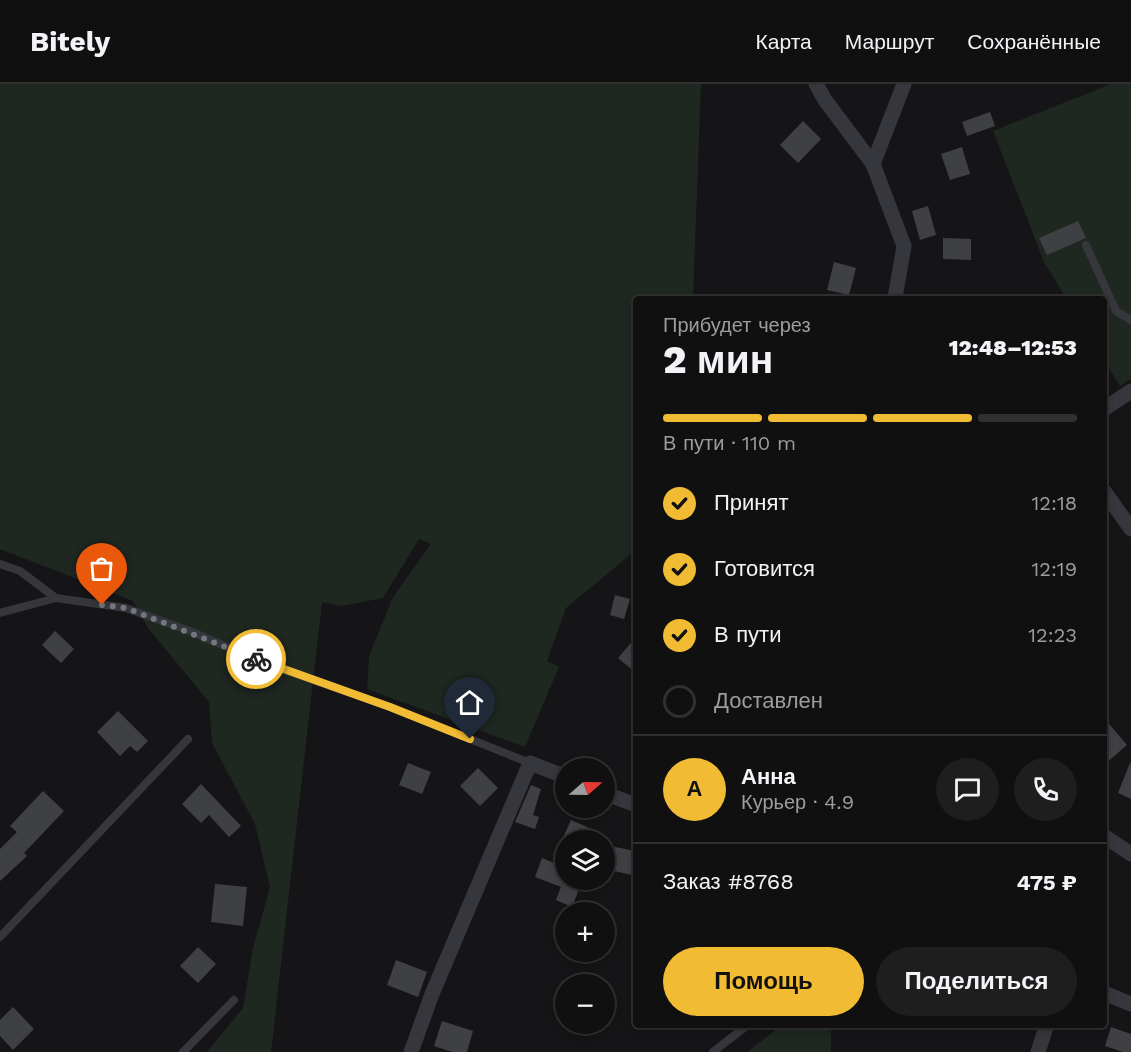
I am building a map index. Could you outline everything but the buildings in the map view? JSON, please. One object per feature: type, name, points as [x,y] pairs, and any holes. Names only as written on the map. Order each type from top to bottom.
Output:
[{"type":"street","points":[[816,84],[825,100],[873,164],[904,246],[896,296]]},
{"type":"street","points":[[873,164],[904,84]]},
{"type":"street","points":[[1107,407],[1131,391]]},
{"type":"street","points":[[1107,495],[1131,529]]},
{"type":"street","points":[[411,1052],[432,994],[530,763],[555,773]]},
{"type":"street","points":[[615,797],[633,804]]},
{"type":"street","points":[[1107,838],[1131,854]]},
{"type":"street","points":[[1107,994],[1131,1004]]},
{"type":"street","points":[[1038,1052],[1046,1028]]},
{"type":"lane","points":[[1086,245],[1116,311],[1131,320]]},
{"type":"lane","points":[[0,564],[20,571],[56,598]]},
{"type":"lane","points":[[0,613],[56,598],[126,608],[190,631],[267,664],[390,707],[530,763]]},
{"type":"lane","points":[[0,937],[188,739]]},
{"type":"lane","points":[[183,1052],[234,1000]]},
{"type":"lane","points":[[713,1052],[744,1028]]},
{"type":"shaded area","points":[[0,84],[701,84],[693,296],[633,296],[633,552],[566,608],[547,661],[559,667],[525,747],[367,689],[369,656],[393,597],[431,544],[419,539],[383,598],[341,606],[322,602],[271,1052],[207,1052],[243,1008],[253,948],[270,887],[255,824],[212,743],[209,702],[148,628],[133,601],[0,549]]},
{"type":"shaded area","points":[[1111,84],[1131,84],[1131,379],[1120,386],[1107,365],[1107,296],[1065,296],[1044,262],[993,131]]},
{"type":"shaded area","points":[[778,1028],[831,1028],[831,1052],[747,1052]]},
{"type":"way so far","points":[[102,605],[126,608],[190,631],[256,659]]},
{"type":"route","points":[[256,659],[390,707],[470,739]]}]
